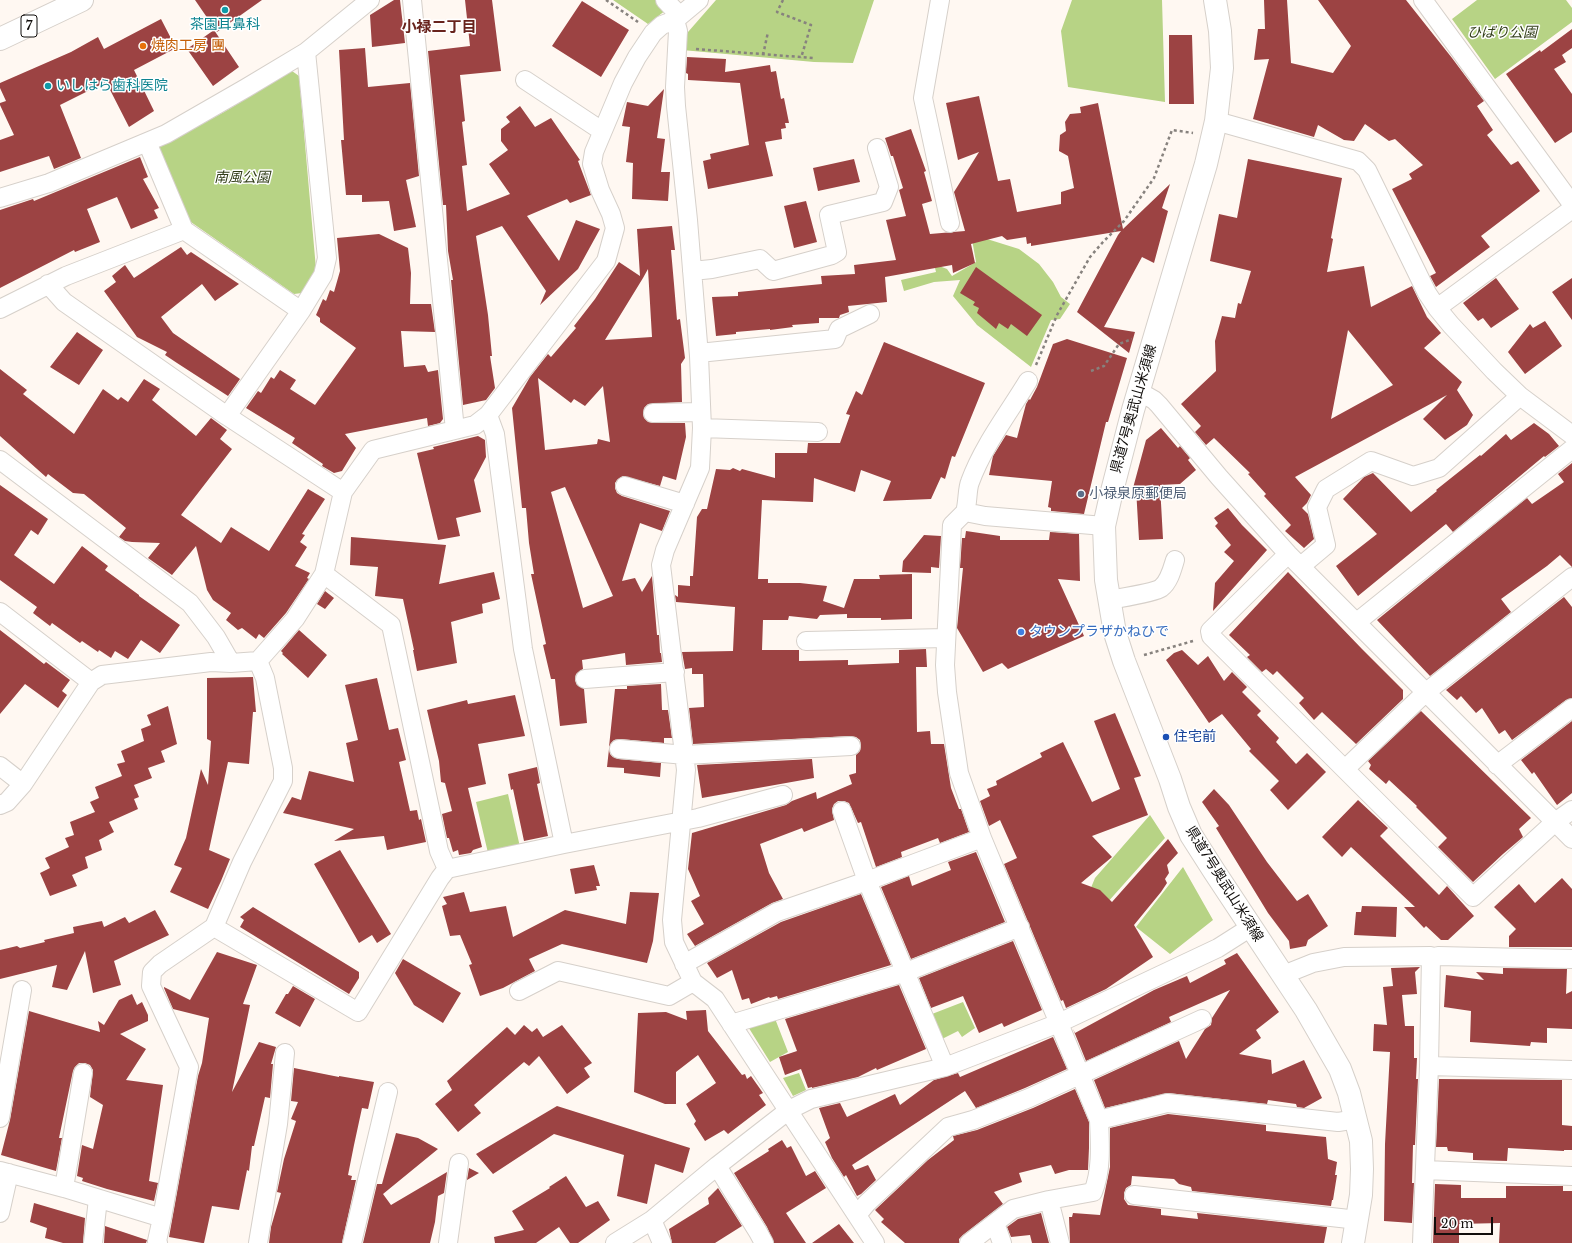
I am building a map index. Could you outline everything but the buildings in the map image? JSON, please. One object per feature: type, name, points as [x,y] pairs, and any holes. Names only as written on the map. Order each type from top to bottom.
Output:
[{"type":"main road","name":"7","points":[[0,39],[82,0]]},
{"type":"main road","name":"県道7号奥武山米須線","points":[[1215,0],[1222,68],[1215,128],[1173,278],[1138,391],[1112,488],[1104,526],[1104,553],[1109,600],[1115,632],[1124,661],[1191,835],[1306,1010],[1337,1064],[1349,1093],[1357,1119],[1361,1141],[1362,1169],[1358,1220],[1352,1243]]},
{"type":"street","points":[[0,198],[49,183],[147,142],[179,126],[306,52],[370,0]]},
{"type":"street","points":[[412,0],[455,430]]},
{"type":"street","points":[[665,0],[678,18],[678,48],[675,87],[676,106],[699,353],[701,420],[700,468],[665,550],[661,565],[686,770],[672,920],[674,942],[693,982],[715,999],[875,1243]]},
{"type":"street","points":[[0,805],[7,802],[24,784],[91,682],[102,675],[212,662],[231,663],[258,661],[295,618],[324,574],[344,492],[373,450],[475,425],[488,415],[606,261],[615,228],[611,214],[600,190],[592,164],[594,152],[623,83],[637,57],[653,33],[662,25],[678,18],[699,0]]},
{"type":"street","points":[[940,0],[923,98],[950,223]]},
{"type":"street","points":[[1423,0],[1572,204]]},
{"type":"street","points":[[227,416],[301,311],[323,275],[327,258],[306,52]]},
{"type":"street","points":[[525,80],[602,131]]},
{"type":"street","points":[[1215,128],[1358,161],[1367,170],[1427,293],[1437,308],[1494,371],[1520,396],[1572,435]]},
{"type":"street","points":[[147,142],[184,230],[301,311]]},
{"type":"street","points":[[692,271],[712,269],[760,259],[773,271],[832,255],[836,252],[829,215],[883,202],[889,187],[877,148]]},
{"type":"street","points":[[1437,308],[1572,209]]},
{"type":"street","points":[[0,309],[48,284],[184,230]]},
{"type":"street","points":[[48,284],[64,302],[227,416],[344,492]]},
{"type":"street","points":[[699,353],[835,339],[839,329],[870,314]]},
{"type":"street","points":[[969,1243],[1013,1209],[1049,1200],[1093,1192],[1097,1182],[1100,1151],[1099,1120],[982,838],[959,773],[947,692],[945,665],[952,524],[965,512],[968,502],[969,484],[987,447],[1028,381]]},
{"type":"street","points":[[1138,391],[1160,405],[1219,478],[1288,554],[1572,839]]},
{"type":"street","points":[[1301,566],[1326,545],[1317,507],[1326,489],[1371,461],[1413,476],[1439,468],[1520,396]]},
{"type":"street","points":[[653,413],[701,420],[818,432]]},
{"type":"street","points":[[488,415],[495,434],[523,649],[564,844]]},
{"type":"street","points":[[1357,622],[1572,449]]},
{"type":"street","points":[[0,460],[190,603],[216,636],[231,663]]},
{"type":"street","points":[[625,486],[685,504]]},
{"type":"street","points":[[965,512],[985,516],[1104,526]]},
{"type":"street","points":[[1288,554],[1210,631],[1211,636],[1473,897],[1555,822],[1572,810]]},
{"type":"street","points":[[1109,600],[1129,597],[1160,589],[1170,574],[1175,560]]},
{"type":"street","points":[[324,574],[391,625],[439,851],[447,869]]},
{"type":"street","points":[[1345,769],[1426,693],[1572,577]]},
{"type":"street","points":[[0,612],[91,682]]},
{"type":"street","points":[[806,641],[946,638]]},
{"type":"street","points":[[158,1243],[156,1241],[162,1218],[189,1067],[151,986],[152,972],[160,964],[214,928],[242,862],[283,781],[283,768],[265,678],[258,661]]},
{"type":"street","points":[[585,679],[674,672]]},
{"type":"street","points":[[1497,765],[1572,708]]},
{"type":"street","points":[[619,749],[685,755],[851,746]]},
{"type":"street","points":[[0,766],[24,784]]},
{"type":"street","points":[[214,928],[358,1012],[447,869],[564,844],[681,822],[783,795]]},
{"type":"street","points":[[842,811],[867,881],[945,1067]]},
{"type":"street","points":[[684,964],[777,912],[867,881],[982,838]]},
{"type":"street","points":[[732,1024],[906,972],[1020,927]]},
{"type":"street","points":[[614,1243],[652,1220],[788,1110],[811,1099],[945,1067],[1059,1023],[1218,948],[1251,927]]},
{"type":"street","points":[[1283,974],[1313,963],[1344,957],[1431,956],[1429,1066],[1422,1243]]},
{"type":"street","points":[[1438,956],[1572,960]]},
{"type":"street","points":[[520,990],[558,971],[669,996],[693,982]]},
{"type":"street","points":[[0,1118],[22,990]]},
{"type":"street","points":[[856,1215],[948,1127],[973,1120],[1029,1098],[1202,1019]]},
{"type":"street","points":[[258,1243],[278,1124],[285,1053]]},
{"type":"street","points":[[1429,1066],[1572,1070]]},
{"type":"street","points":[[64,1188],[83,1073]]},
{"type":"street","points":[[352,1243],[388,1092]]},
{"type":"street","points":[[1099,1120],[1167,1103],[1338,1122],[1357,1119]]},
{"type":"street","points":[[448,1243],[459,1163]]},
{"type":"street","points":[[717,1166],[764,1243]]},
{"type":"street","points":[[1425,1170],[1572,1176]]},
{"type":"street","points":[[0,1213],[4,1172],[64,1188],[162,1218]]},
{"type":"street","points":[[1134,1196],[1358,1220]]},
{"type":"street","points":[[93,1243],[98,1199]]},
{"type":"street","points":[[1049,1200],[1060,1243]]},
{"type":"street","points":[[652,1220],[662,1243]]},
{"type":"street","points":[[995,1223],[1002,1243]]},
{"type":"path","points":[[606,0],[653,33]]},
{"type":"path","points":[[783,0],[777,12],[811,25],[801,58]]},
{"type":"path","points":[[762,55],[768,32]]},
{"type":"path","points":[[678,48],[813,58]]},
{"type":"path","points":[[1028,381],[1041,356],[1057,315],[1090,257],[1124,220],[1154,178],[1172,130],[1215,128]]},
{"type":"path","points":[[1091,371],[1104,366],[1119,344],[1138,337]]},
{"type":"path","points":[[1124,661],[1211,636]]},
{"type":"green space","points":[[613,0],[657,0],[666,10],[648,24]]},
{"type":"green space","points":[[716,0],[874,0],[853,63],[814,62],[682,50],[688,32]]},
{"type":"green space","points":[[1072,0],[1162,0],[1165,102],[1068,87],[1061,31]]},
{"type":"green space","name":"ひばり公園","points":[[1477,0],[1566,0],[1572,8],[1572,22],[1495,79],[1452,19]]},
{"type":"green space","name":"南風公園","points":[[292,71],[299,76],[316,269],[302,293],[294,294],[188,220],[158,148],[224,112]]},
{"type":"green space","points":[[971,234],[1019,249],[1039,264],[1053,282],[1061,297],[1070,304],[1060,319],[1051,320],[1031,367],[977,325],[953,296],[960,280],[934,282],[904,291],[901,280],[936,272],[934,264],[947,269],[952,276],[976,262]]},
{"type":"green space","points":[[508,794],[520,847],[488,853],[476,802]]},
{"type":"green space","points":[[1150,815],[1165,838],[1098,913],[1088,895],[1095,878]]},
{"type":"green space","points":[[1183,867],[1213,920],[1170,954],[1136,927]]},
{"type":"green space","points":[[963,1002],[975,1028],[962,1037],[958,1031],[942,1039],[932,1014]]},
{"type":"green space","points":[[774,1016],[788,1052],[770,1062],[747,1025]]},
{"type":"green space","points":[[799,1073],[806,1090],[793,1096],[783,1078]]},
{"type":"place","name":"茶園耳鼻科","points":[[225,10]]},
{"type":"place","name":"焼肉工房 團","points":[[143,46]]},
{"type":"place","name":"いしはら歯科医院","points":[[48,86]]},
{"type":"place","name":"小禄泉原郵便局","points":[[1081,494]]},
{"type":"place","name":"タウンプラザかねひで","points":[[1021,632]]},
{"type":"place","name":"住宅前","points":[[1166,737]]},
{"type":"district","name":"小禄二丁目","points":[[439,28]]}]
